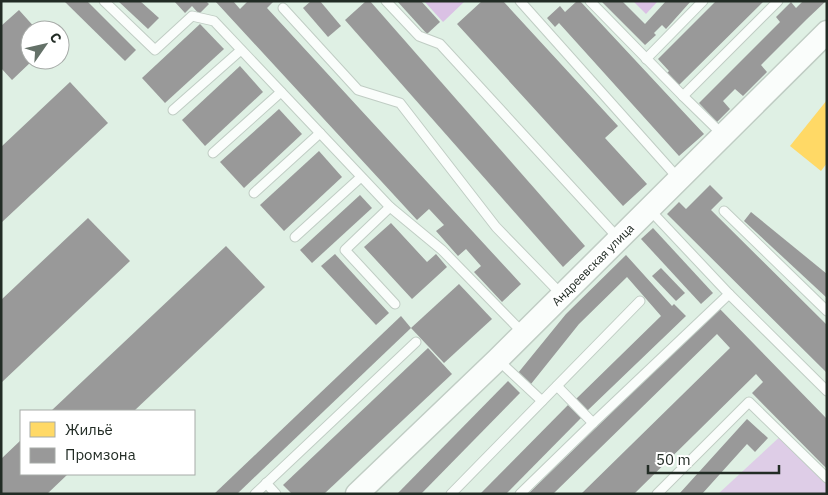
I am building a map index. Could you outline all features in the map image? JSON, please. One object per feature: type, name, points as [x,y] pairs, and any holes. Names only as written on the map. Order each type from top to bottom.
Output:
[{"type":"street","name":"Андреевская улица","points":[[356,494],[498,360],[827,32]]},
{"type":"lane","points":[[104,1],[154,50],[192,16],[214,21],[390,208],[442,250],[524,334]]},
{"type":"lane","points":[[386,1],[419,36],[440,44],[619,239]]},
{"type":"lane","points":[[520,1],[680,179]]},
{"type":"lane","points":[[646,59],[703,1]]},
{"type":"lane","points":[[683,96],[778,1]]},
{"type":"lane","points":[[590,2],[723,136]]},
{"type":"lane","points":[[283,8],[358,90],[400,103],[496,227],[562,295]]},
{"type":"lane","points":[[173,110],[241,50]]},
{"type":"lane","points":[[213,153],[281,92]]},
{"type":"lane","points":[[254,194],[320,132]]},
{"type":"lane","points":[[295,237],[361,177]]},
{"type":"lane","points":[[390,208],[345,250],[395,304]]},
{"type":"lane","points":[[649,209],[729,294],[827,390]]},
{"type":"lane","points":[[724,211],[827,311]]},
{"type":"lane","points":[[520,494],[729,294]]},
{"type":"lane","points":[[451,494],[640,301]]},
{"type":"lane","points":[[255,494],[416,342]]},
{"type":"lane","points":[[498,360],[542,401]]},
{"type":"lane","points":[[557,386],[593,423]]},
{"type":"lane","points":[[657,494],[749,402],[827,478]]},
{"type":"lane","points":[[266,483],[276,494]]},
{"type":"shaded area","points":[[424,1],[465,1],[443,22]]},
{"type":"shaded area","points":[[633,1],[658,1],[646,14]]},
{"type":"shaded area","points":[[785,432],[827,474],[827,494],[718,494]]},
{"type":"building: Жильё","points":[[827,100],[827,163],[821,171],[790,146]]},
{"type":"building: Промзона","points":[[64,1],[87,1],[136,50],[125,61]]},
{"type":"building: Промзона","points":[[118,1],[140,1],[159,18],[148,29]]},
{"type":"building: Промзона","points":[[174,1],[206,1],[209,4],[199,14],[192,6],[185,13]]},
{"type":"building: Промзона","points":[[215,1],[233,1],[240,9],[248,1],[274,1],[267,8],[521,284],[502,302],[474,272],[481,266],[466,249],[458,256],[436,231],[444,225],[429,209],[417,220]]},
{"type":"building: Промзона","points":[[311,1],[320,1],[341,26],[328,37],[303,8]]},
{"type":"building: Промзона","points":[[366,1],[370,1],[585,246],[563,267],[345,20]]},
{"type":"building: Промзона","points":[[397,1],[421,1],[440,22],[427,34]]},
{"type":"building: Промзона","points":[[482,1],[503,1],[618,126],[605,138],[647,184],[623,206],[457,24]]},
{"type":"building: Промзона","points":[[577,1],[580,1],[704,134],[679,156],[559,23],[555,27],[547,18],[560,6],[565,12]]},
{"type":"building: Промзона","points":[[601,1],[622,1],[645,24],[666,1],[691,1],[666,29],[662,25],[654,33],[656,35],[645,45]]},
{"type":"building: Промзона","points":[[716,1],[764,1],[679,85],[667,73],[669,71],[658,59]]},
{"type":"building: Промзона","points":[[803,1],[826,1],[761,65],[767,72],[743,96],[735,89],[723,101],[730,109],[717,122],[699,103],[780,22],[776,17],[791,2],[796,8]]},
{"type":"building: Промзона","points":[[19,10],[28,20],[20,20],[20,70],[22,70],[12,80],[1,68],[1,26]]},
{"type":"building: Промзона","points":[[200,24],[224,49],[165,103],[142,78]]},
{"type":"building: Промзона","points":[[240,66],[263,92],[205,146],[182,120]]},
{"type":"building: Промзона","points":[[70,82],[108,123],[1,223],[1,147]]},
{"type":"building: Промзона","points":[[279,109],[302,134],[244,188],[220,162]]},
{"type":"building: Промзона","points":[[319,151],[342,177],[284,231],[260,205]]},
{"type":"building: Промзона","points":[[710,185],[723,198],[711,210],[827,325],[827,373],[667,214],[679,202],[686,209]]},
{"type":"building: Промзона","points":[[360,195],[372,208],[312,263],[300,250]]},
{"type":"building: Промзона","points":[[751,212],[827,274],[827,298],[744,221]]},
{"type":"building: Промзона","points":[[88,218],[130,261],[1,383],[1,300]]},
{"type":"building: Промзона","points":[[391,223],[427,262],[436,254],[447,267],[412,299],[364,247]]},
{"type":"building: Промзона","points":[[653,228],[713,293],[701,304],[641,239]]},
{"type":"building: Промзона","points":[[226,246],[265,287],[135,410],[52,410]]},
{"type":"building: Промзона","points":[[335,254],[389,313],[376,325],[321,266]]},
{"type":"building: Промзона","points":[[626,255],[672,306],[674,304],[686,316],[587,411],[576,399],[661,316],[627,277],[579,324],[531,384],[518,373],[566,314]]},
{"type":"building: Промзона","points":[[661,268],[685,293],[676,301],[652,276]]},
{"type":"building: Промзона","points":[[459,284],[492,319],[444,363],[411,328]]},
{"type":"building: Промзона","points":[[719,308],[827,419],[827,469],[752,393],[763,382],[756,374],[634,494],[581,494],[730,348],[717,334],[553,494],[528,494]]},
{"type":"building: Промзона","points":[[401,316],[411,328],[237,494],[214,494]]},
{"type":"building: Промзона","points":[[428,348],[452,374],[324,494],[292,494],[283,485]]},
{"type":"building: Промзона","points":[[508,381],[520,393],[421,494],[397,494]]},
{"type":"building: Промзона","points":[[568,405],[581,418],[506,494],[480,494]]},
{"type":"building: Промзона","points":[[747,419],[768,438],[755,452],[747,444],[702,494],[679,494]]},
{"type":"building: Промзона","points":[[20,441],[20,475],[67,475],[47,494],[1,494],[1,459]]}]
